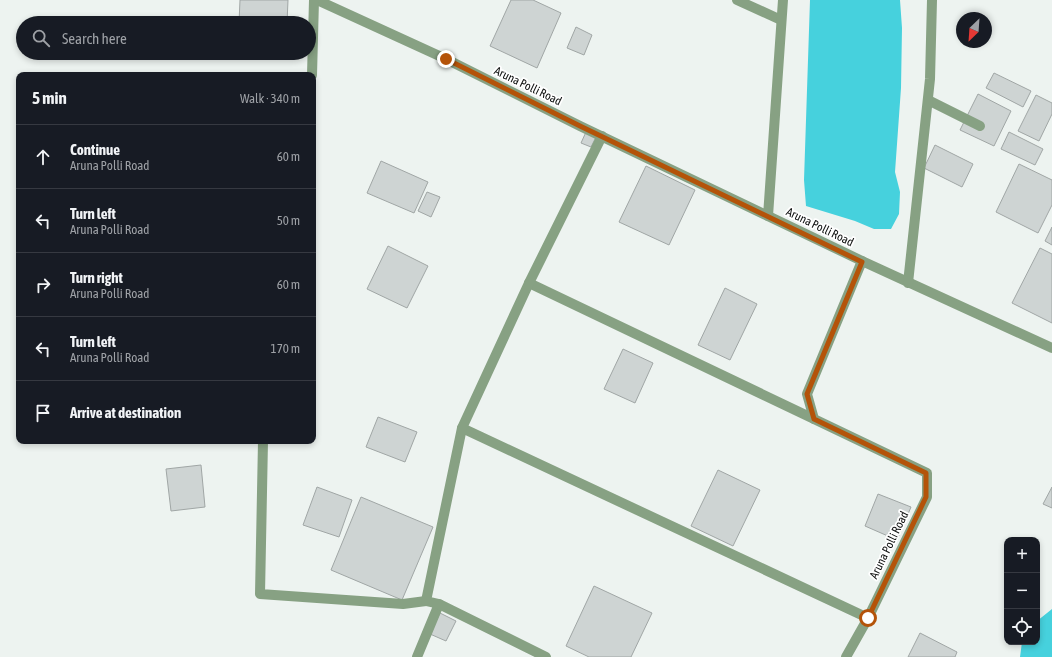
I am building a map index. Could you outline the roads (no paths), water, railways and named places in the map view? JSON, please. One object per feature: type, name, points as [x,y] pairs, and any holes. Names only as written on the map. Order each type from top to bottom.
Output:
[{"type":"street","points":[[315,16],[316,0]]},
{"type":"street","name":"Aruna Polli Road","points":[[316,0],[446,59],[580,126],[862,262],[807,394],[814,419],[926,473],[926,497],[868,618],[846,657]]},
{"type":"street","points":[[737,0],[781,20]]},
{"type":"street","points":[[768,216],[783,0]]},
{"type":"street","points":[[908,283],[930,79],[932,0]]},
{"type":"street","points":[[312,72],[313,60]]},
{"type":"street","points":[[928,100],[980,126]]},
{"type":"street","points":[[426,601],[462,428],[529,283],[602,136]]},
{"type":"street","points":[[862,262],[1052,348]]},
{"type":"street","points":[[529,283],[814,419]]},
{"type":"street","points":[[462,428],[868,618]]},
{"type":"street","points":[[262,444],[260,594],[403,604],[426,601],[439,604],[546,657]]},
{"type":"street","points":[[417,657],[439,604]]},
{"type":"water","points":[[810,0],[900,0],[902,28],[901,88],[895,172],[900,192],[899,214],[891,229],[874,229],[855,221],[806,206],[804,180]]},
{"type":"water","points":[[1052,609],[1052,657],[1020,657],[1022,645],[1040,645],[1040,619]]}]
